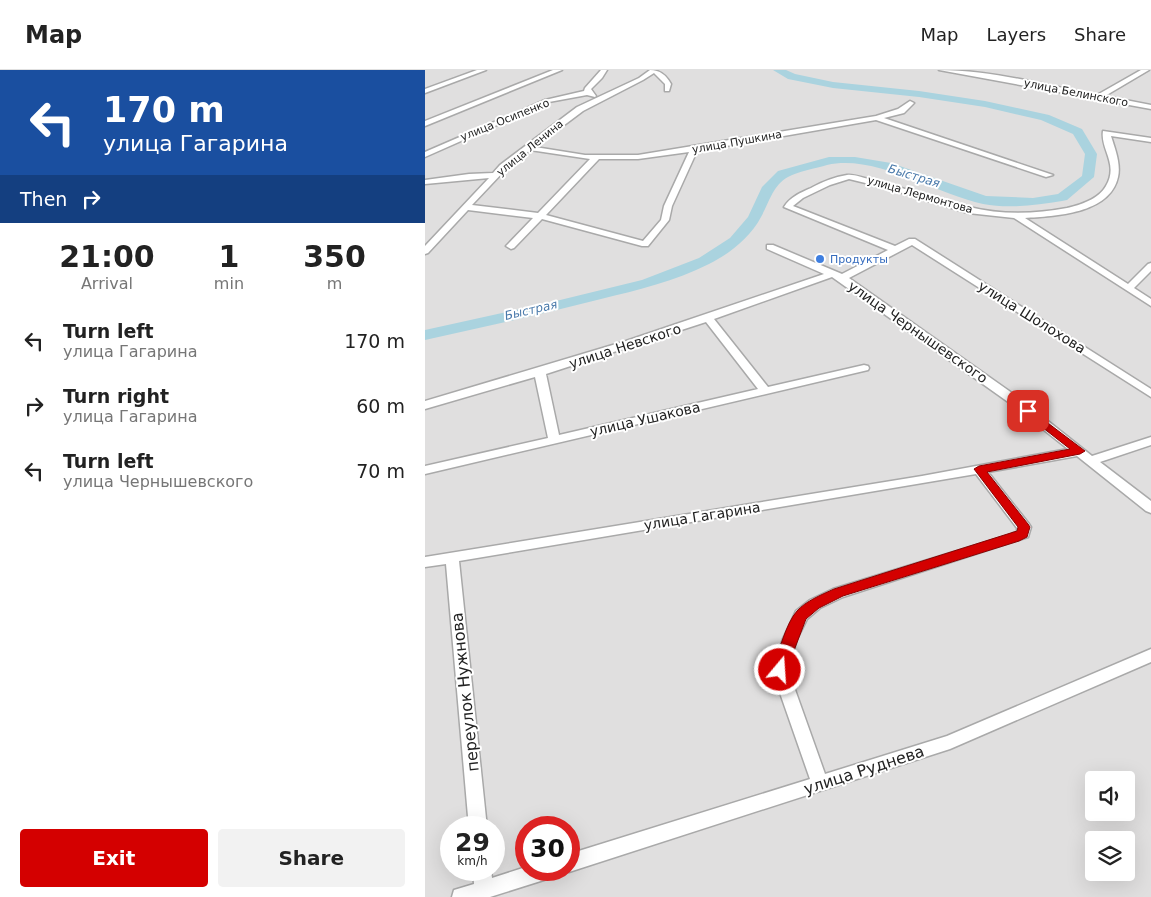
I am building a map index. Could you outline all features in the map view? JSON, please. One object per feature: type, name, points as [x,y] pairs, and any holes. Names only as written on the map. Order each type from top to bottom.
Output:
[{"type":"street","points":[[425,91],[483,70]]},
{"type":"street","points":[[425,124],[559,70]]},
{"type":"street","points":[[600,99],[588,93],[587,89],[600,77],[604,70]]},
{"type":"street","name":"улица Ленина","points":[[425,251],[430,242],[466,208],[496,175],[580,109],[641,79],[654,70],[665,79],[668,84],[667,90]]},
{"type":"street","name":"улица Белинского","points":[[942,70],[993,77],[1151,107]]},
{"type":"street","points":[[985,70],[993,77]]},
{"type":"street","points":[[1100,96],[1143,72],[1151,77]]},
{"type":"street","name":"улица Осипенко","points":[[425,155],[547,102],[567,96],[588,93]]},
{"type":"street","name":"улица Пушкина","points":[[530,148],[597,157],[638,156],[693,149],[877,118],[901,111],[910,103]]},
{"type":"street","name":"улица Пушкина","points":[[877,118],[1049,175]]},
{"type":"street","points":[[1016,216],[1044,215],[1073,209],[1090,204],[1102,196],[1111,187],[1114,178],[1114,162],[1106,133],[1151,140]]},
{"type":"street","points":[[466,208],[540,216],[645,244],[665,220],[668,206],[693,149]]},
{"type":"street","points":[[511,246],[597,157]]},
{"type":"street","points":[[425,182],[469,176],[496,175]]},
{"type":"street","name":"улица Лермонтова","points":[[897,250],[788,207],[791,202],[800,196],[827,182],[849,177],[888,186],[968,210],[1016,216],[1151,303]]},
{"type":"street","name":"улица Невского","points":[[425,405],[540,373],[837,276],[897,250],[912,241]]},
{"type":"street","name":"улица Шолохова","points":[[912,241],[1151,394]]},
{"type":"street","name":"улица Чернышевского","points":[[770,247],[837,276],[1015,401],[1151,508]]},
{"type":"street","points":[[1129,288],[1151,266]]},
{"type":"street","points":[[709,319],[765,391]]},
{"type":"street","name":"улица Ушакова","points":[[425,470],[865,368]]},
{"type":"street","points":[[540,373],[554,440]]},
{"type":"street","points":[[1092,460],[1151,441]]},
{"type":"street","name":"улица Гагарина","points":[[425,562],[1080,451]]},
{"type":"street","points":[[820,784],[780,670],[790,639],[801,615],[815,604],[838,593],[1023,534],[1024,527],[979,469]]},
{"type":"street","name":"переулок Нужнова","points":[[452,557],[477,816]]},
{"type":"street","name":"улица Руднева","points":[[580,860],[950,742],[1151,655]]},
{"type":"street","points":[[484,881],[484,890]]},
{"type":"street","points":[[461,897],[484,890],[503,891],[524,881]]},
{"type":"shaded area","points":[[425,70],[1151,70],[1151,897],[425,897]]},
{"type":"waterway","name":"Быстрая","points":[[425,335],[553,307],[647,283],[704,261],[735,241],[754,218],[767,190],[783,174],[829,161],[855,161],[891,167],[985,200],[1033,202],[1062,197],[1088,177],[1091,154],[1078,132],[1045,117],[985,104],[919,94],[833,85],[792,77],[778,70]]},
{"type":"place","name":"Продукты","points":[[820,259]]},
{"type":"route","points":[[780,670],[790,639],[801,615],[815,604],[838,593],[1023,534],[1024,527],[979,469],[1080,451],[1028,411]]}]
